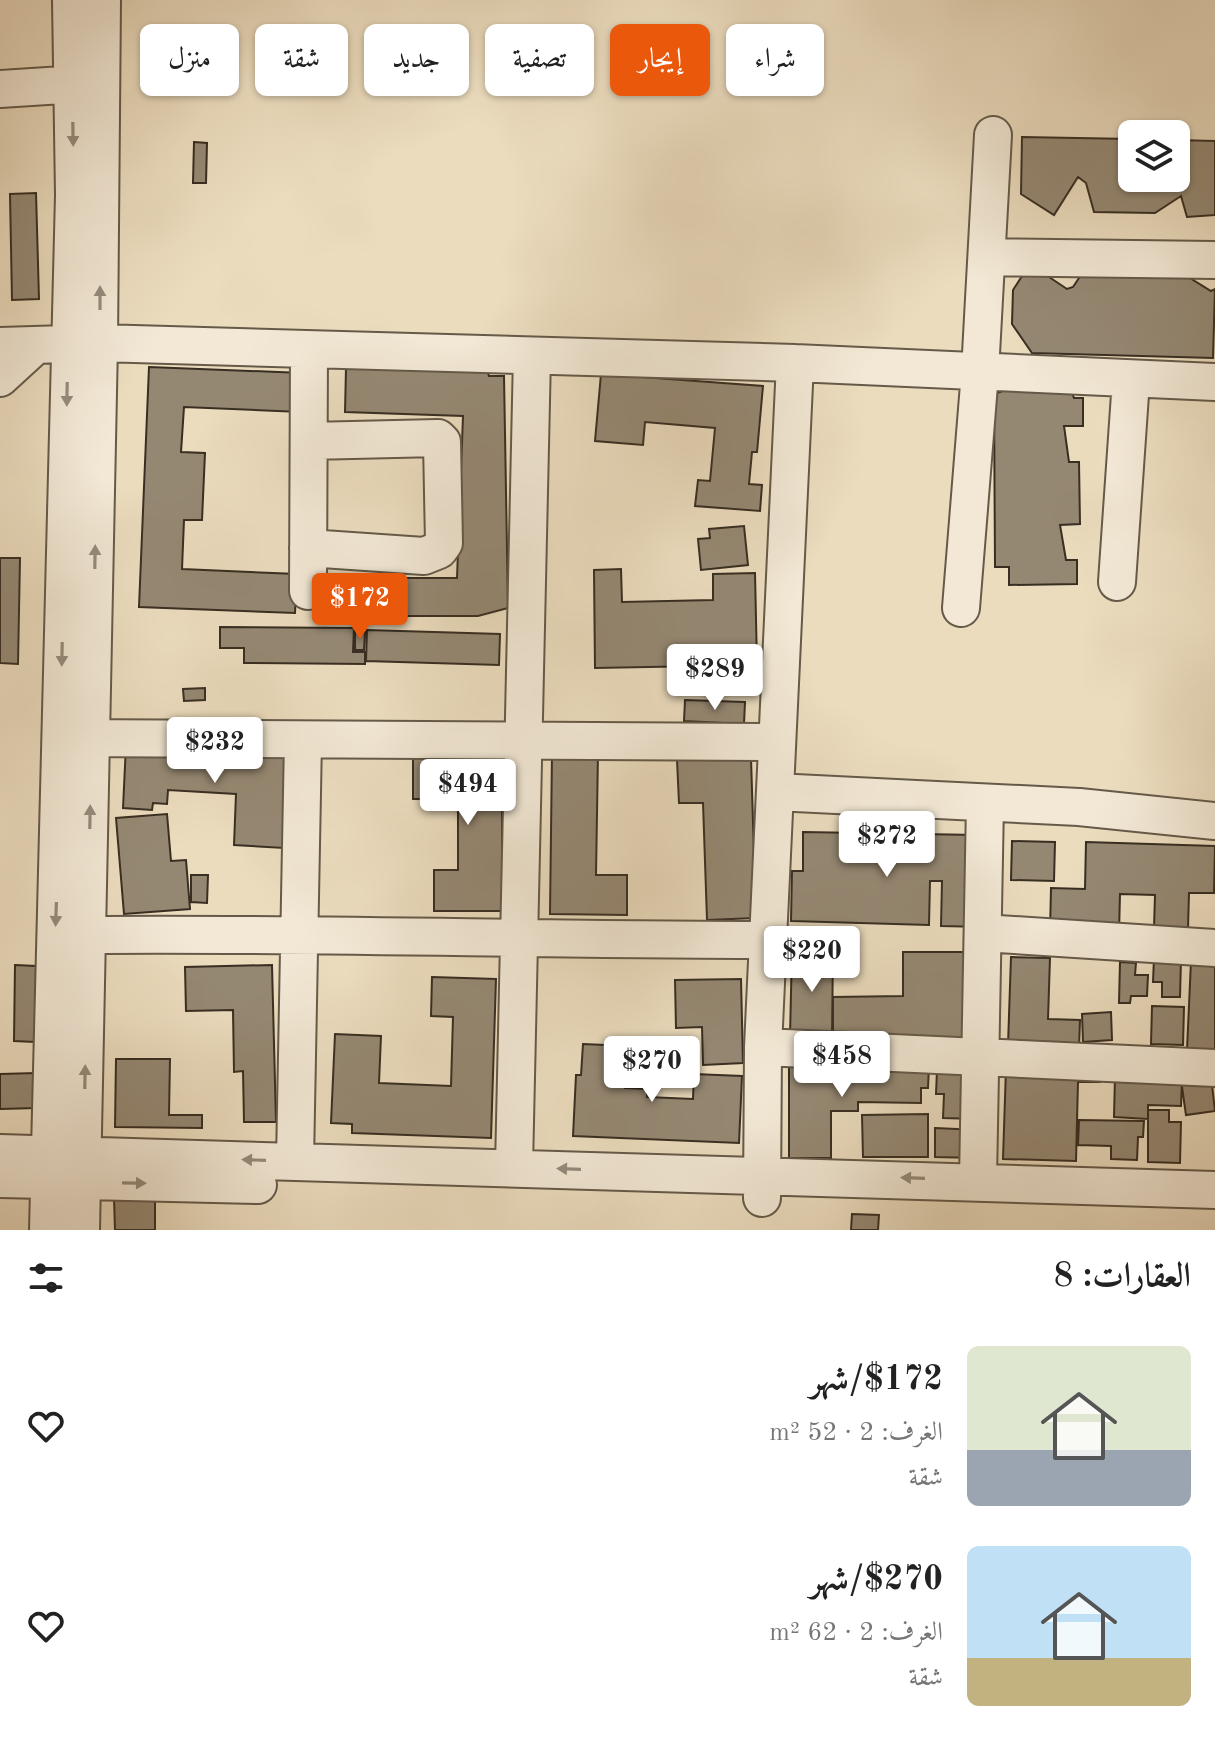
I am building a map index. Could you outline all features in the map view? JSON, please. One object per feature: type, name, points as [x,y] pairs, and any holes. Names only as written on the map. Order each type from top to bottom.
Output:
[{"type":"street","points":[[71,0],[87,84]]},
{"type":"street","points":[[48,1230],[65,1168],[88,935],[76,738],[68,344],[87,84],[102,0]]},
{"type":"street","points":[[0,89],[87,84]]},
{"type":"street","points":[[961,608],[980,372],[993,135]]},
{"type":"street","points":[[987,257],[1215,260]]},
{"type":"street","points":[[0,378],[68,344]]},
{"type":"street","points":[[0,346],[68,344],[795,363],[1215,382]]},
{"type":"street","points":[[308,591],[309,351]]},
{"type":"street","points":[[514,1167],[532,356]]},
{"type":"street","points":[[762,1187],[763,1047],[795,363]]},
{"type":"street","points":[[1117,582],[1131,380]]},
{"type":"street","points":[[308,548],[424,556],[439,550],[444,543],[442,442],[438,438],[309,441]]},
{"type":"street","points":[[76,738],[777,742]]},
{"type":"street","points":[[76,738],[65,1168],[81,1230]]},
{"type":"street","points":[[303,740],[299,933],[312,1170]]},
{"type":"street","points":[[775,792],[1079,807],[1215,821]]},
{"type":"street","points":[[978,1180],[985,803]]},
{"type":"street","points":[[88,935],[299,933],[519,940],[768,940]]},
{"type":"street","points":[[983,933],[1215,948]]},
{"type":"street","points":[[763,1047],[1215,1068]]},
{"type":"street","points":[[0,1153],[65,1168]]},
{"type":"street","points":[[0,1179],[65,1168],[312,1170],[514,1167],[762,1187],[978,1180],[1215,1190]]},
{"type":"street","points":[[312,1170],[762,1187],[1215,1212]]},
{"type":"building","points":[[1022,137],[1118,139],[1118,192],[1190,192],[1190,140],[1215,141],[1215,215],[1187,217],[1181,196],[1155,213],[1094,212],[1086,183],[1078,177],[1054,215],[1021,194]]},
{"type":"building","points":[[194,142],[207,143],[206,183],[193,183]]},
{"type":"building","points":[[36,193],[39,299],[12,300],[10,194]]},
{"type":"building","points":[[1083,272],[1185,275],[1211,291],[1215,289],[1213,358],[1032,353],[1012,324],[1013,290],[1024,273],[1043,273],[1067,289],[1073,287]]},
{"type":"building","points":[[485,363],[489,376],[504,376],[508,608],[478,616],[346,616],[347,578],[457,578],[463,416],[345,412],[346,368]]},
{"type":"building","points":[[149,367],[302,373],[300,412],[184,407],[181,452],[205,453],[202,520],[184,520],[182,569],[297,574],[295,613],[139,607]]},
{"type":"building","points":[[601,374],[763,386],[757,452],[752,452],[749,484],[762,485],[760,511],[695,506],[698,480],[710,481],[715,428],[645,422],[643,445],[595,441]]},
{"type":"building","points":[[1067,380],[1074,398],[1083,398],[1083,426],[1064,426],[1069,462],[1079,462],[1080,524],[1060,525],[1066,560],[1077,560],[1077,584],[1009,585],[1009,567],[995,567],[994,394],[1031,381]]},
{"type":"building","points":[[744,526],[748,565],[701,570],[698,539],[710,538],[709,529]]},
{"type":"building","points":[[0,558],[20,558],[18,664],[0,663]]},
{"type":"building","points":[[621,569],[622,602],[713,600],[713,574],[755,573],[757,665],[595,668],[594,570]]},
{"type":"building","points":[[322,581],[341,581],[341,608],[321,608]]},
{"type":"building","points":[[220,627],[354,628],[353,652],[365,652],[365,664],[244,663],[244,648],[220,648]]},
{"type":"building","points":[[367,630],[500,634],[499,665],[366,661]]},
{"type":"building","points":[[355,631],[365,632],[364,650],[355,650]]},
{"type":"building","points":[[205,688],[205,700],[184,701],[183,689]]},
{"type":"building","points":[[685,700],[745,702],[744,724],[684,721]]},
{"type":"building","points":[[126,745],[289,754],[284,848],[234,845],[236,794],[168,790],[167,804],[153,803],[152,810],[123,808]]},
{"type":"building","points":[[552,753],[598,753],[596,875],[627,875],[627,915],[550,914]]},
{"type":"building","points":[[413,754],[502,754],[502,911],[434,911],[434,870],[458,870],[458,799],[413,799]]},
{"type":"building","points":[[751,758],[756,918],[707,920],[703,803],[679,803],[677,760]]},
{"type":"building","points":[[167,814],[171,861],[186,860],[190,909],[124,914],[116,818]]},
{"type":"building","points":[[803,832],[977,835],[984,927],[941,926],[942,881],[930,881],[929,925],[791,921],[792,871],[803,871]]},
{"type":"building","points":[[1012,841],[1055,842],[1054,881],[1011,880]]},
{"type":"building","points":[[1086,842],[1215,846],[1214,893],[1189,893],[1188,929],[1154,928],[1155,895],[1120,894],[1119,933],[1050,931],[1051,888],[1085,889]]},
{"type":"building","points":[[191,875],[208,875],[207,903],[191,902]]},
{"type":"building","points":[[792,950],[833,951],[832,1037],[790,1036]]},
{"type":"building","points":[[903,952],[980,952],[980,1040],[833,1040],[833,997],[903,996]]},
{"type":"building","points":[[1011,957],[1050,958],[1048,1019],[1080,1020],[1079,1048],[1008,1045]]},
{"type":"building","points":[[1154,958],[1181,959],[1180,997],[1162,997],[1162,982],[1153,982]]},
{"type":"building","points":[[1191,961],[1215,962],[1215,1051],[1187,1050]]},
{"type":"building","points":[[1120,962],[1136,963],[1135,975],[1148,975],[1147,996],[1131,996],[1130,1003],[1119,1003]]},
{"type":"building","points":[[15,965],[36,966],[35,1042],[14,1041]]},
{"type":"building","points":[[272,965],[276,1122],[244,1122],[243,1071],[234,1072],[233,1010],[186,1011],[185,967]]},
{"type":"building","points":[[432,977],[496,979],[491,1138],[352,1133],[352,1124],[331,1123],[335,1034],[381,1036],[379,1083],[451,1086],[453,1017],[431,1016]]},
{"type":"building","points":[[741,979],[743,1063],[703,1065],[702,1027],[676,1028],[675,980]]},
{"type":"building","points":[[1152,1006],[1184,1007],[1183,1045],[1151,1044]]},
{"type":"building","points":[[1111,1012],[1112,1040],[1083,1042],[1082,1014]]},
{"type":"building","points":[[583,1044],[627,1046],[625,1088],[647,1089],[647,1097],[693,1099],[694,1074],[742,1076],[739,1143],[573,1136],[576,1075],[581,1075]]},
{"type":"building","points":[[116,1059],[170,1059],[169,1115],[202,1115],[202,1128],[115,1127]]},
{"type":"building","points":[[789,1066],[929,1066],[928,1088],[921,1088],[921,1103],[858,1102],[858,1111],[831,1111],[831,1158],[789,1158]]},
{"type":"building","points":[[1006,1068],[1100,1074],[1100,1082],[1078,1082],[1076,1161],[1003,1159]]},
{"type":"building","points":[[937,1070],[979,1071],[976,1119],[943,1118],[944,1094],[936,1094]]},
{"type":"building","points":[[36,1073],[37,1108],[0,1109],[0,1074]]},
{"type":"building","points":[[1115,1076],[1182,1079],[1181,1106],[1148,1105],[1148,1119],[1114,1117]]},
{"type":"building","points":[[1211,1076],[1215,1111],[1186,1115],[1181,1080]]},
{"type":"building","points":[[1148,1110],[1169,1110],[1169,1122],[1181,1122],[1180,1163],[1148,1162]]},
{"type":"building","points":[[928,1114],[928,1157],[863,1157],[862,1115]]},
{"type":"building","points":[[1079,1120],[1144,1121],[1143,1137],[1138,1137],[1137,1160],[1111,1159],[1111,1146],[1078,1145]]},
{"type":"building","points":[[935,1128],[978,1130],[977,1158],[935,1157]]},
{"type":"building","points":[[114,1198],[155,1198],[155,1230],[115,1230]]},
{"type":"building","points":[[852,1214],[879,1215],[878,1230],[851,1230]]}]
